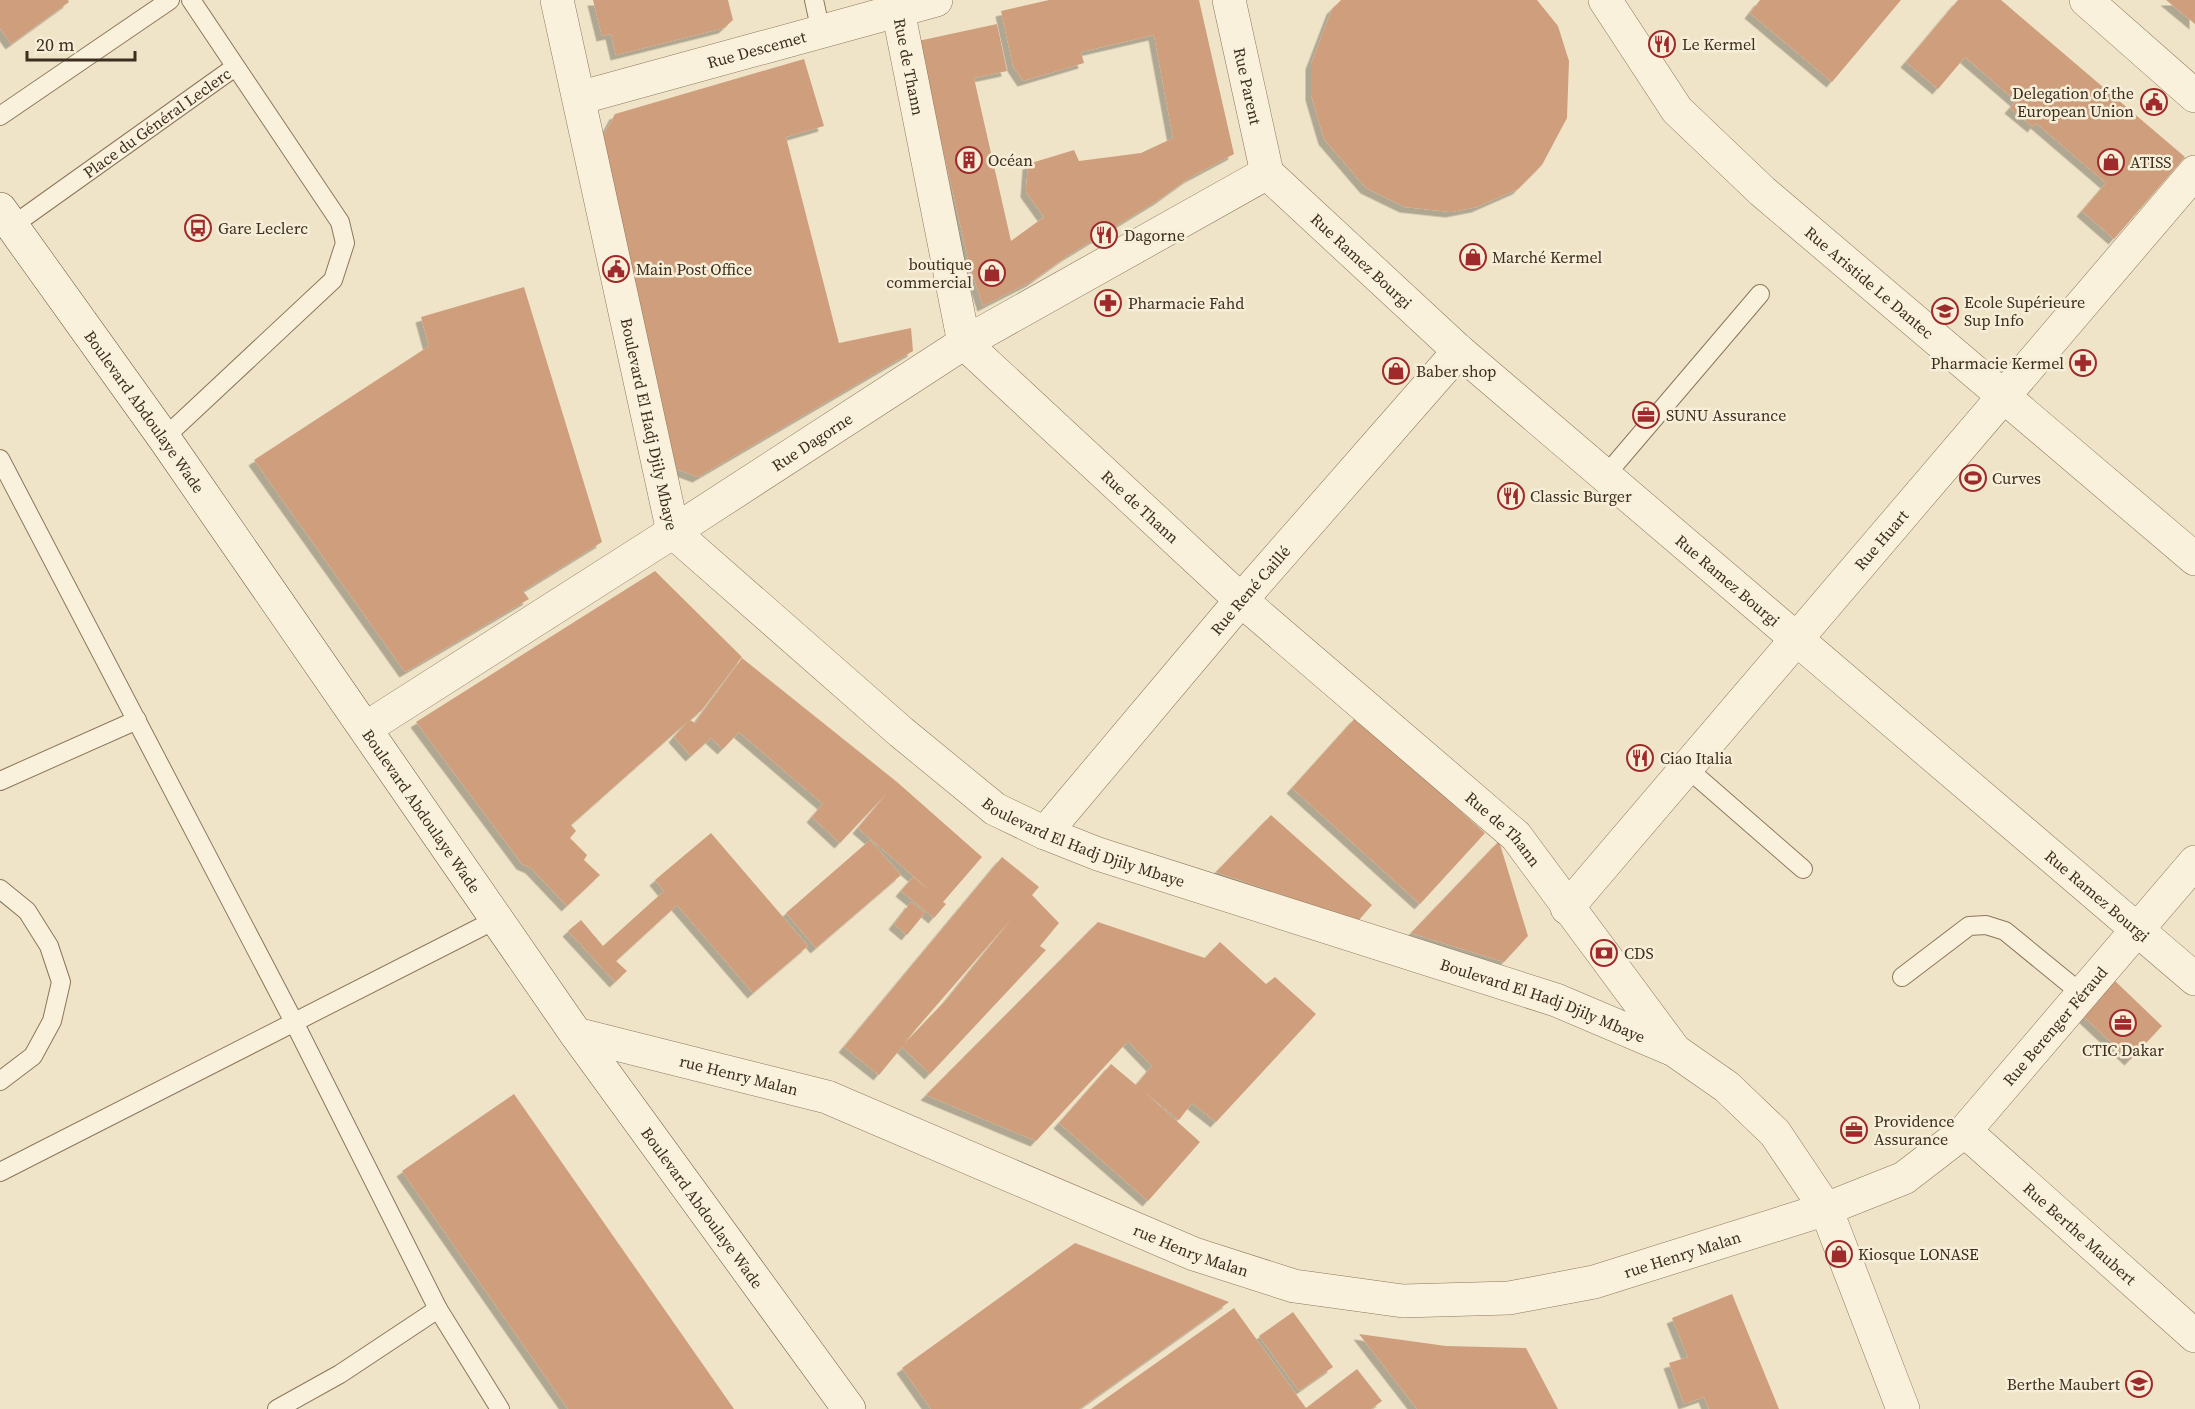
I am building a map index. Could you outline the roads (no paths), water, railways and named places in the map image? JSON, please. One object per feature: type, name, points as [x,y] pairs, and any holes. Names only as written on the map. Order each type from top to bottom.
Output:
[{"type":"street","name":"Boulevard El Hadj Djily Mbaye","points":[[557,0],[673,532],[901,732],[995,809],[1045,833],[1098,854],[1556,1000],[1674,1050],[1727,1087],[1775,1133],[1826,1209],[1903,1409]]},
{"type":"street","name":"Rue Descemet","points":[[579,98],[821,32],[897,5],[936,0]]},
{"type":"street","name":"Rue Parent","points":[[1229,0],[1267,173]]},
{"type":"street","name":"Rue Aristide Le Dantec","points":[[1605,0],[1677,110],[1762,191],[2195,559]]},
{"type":"street","points":[[2086,0],[2195,96]]},
{"type":"street","name":"Rue de Thann","points":[[897,5],[964,343],[1241,600],[1516,836],[1674,1050]]},
{"type":"street","name":"Rue Huart","points":[[1567,908],[2195,172]]},
{"type":"street","name":"Rue Dagorne","points":[[366,728],[964,343],[1267,173]]},
{"type":"street","name":"Rue Ramez Bourgi","points":[[1267,173],[1459,351],[2195,979]]},
{"type":"street","name":"Boulevard Abdoulaye Wade","points":[[6,218],[164,438],[576,1034],[849,1409]]},
{"type":"street","name":"Rue René Caillé","points":[[1045,833],[1241,600],[1459,351]]},
{"type":"street","name":"Rue Berenger Féraud","points":[[1904,1178],[1965,1131],[2195,862]]},
{"type":"street","name":"rue Henry Malan","points":[[576,1034],[827,1097],[1194,1254],[1294,1286],[1403,1300],[1509,1298],[1594,1282],[1826,1209],[1904,1178]]},
{"type":"street","name":"Rue Berthe Maubert","points":[[1965,1131],[2195,1336]]},
{"type":"lane","points":[[0,116],[170,0]]},
{"type":"lane","points":[[191,0],[235,67]]},
{"type":"lane","points":[[814,0],[821,32]]},
{"type":"lane","name":"Place du Général Leclerc","points":[[6,218],[235,67],[340,222],[345,243],[333,280],[164,438]]},
{"type":"lane","points":[[1605,476],[1760,294]]},
{"type":"lane","points":[[0,459],[294,1022],[438,1310],[500,1409]]},
{"type":"lane","points":[[0,781],[137,720]]},
{"type":"lane","points":[[1687,768],[1803,869]]},
{"type":"lane","points":[[0,889],[27,911],[50,946],[61,982],[52,1021],[33,1056],[0,1081]]},
{"type":"lane","points":[[0,1172],[497,919]]},
{"type":"lane","points":[[1902,977],[1969,926],[1986,926],[2005,931],[2082,994]]},
{"type":"lane","points":[[277,1409],[340,1374],[438,1310]]},
{"type":"place","name":"Le Kermel","points":[[1662,44]]},
{"type":"place","name":"Delegation of the European Union","points":[[2154,102]]},
{"type":"place","name":"Océan","points":[[969,160]]},
{"type":"place","name":"ATISS","points":[[2111,162]]},
{"type":"place","name":"Gare Leclerc","points":[[198,228]]},
{"type":"place","name":"Dagorne","points":[[1104,235]]},
{"type":"place","name":"Marché Kermel","points":[[1473,257]]},
{"type":"place","name":"Main Post Office","points":[[616,269]]},
{"type":"place","name":"boutique commercial","points":[[992,273]]},
{"type":"place","name":"Pharmacie Fahd","points":[[1108,303]]},
{"type":"place","name":"Ecole Supérieure Sup Info","points":[[1945,311]]},
{"type":"place","name":"Pharmacie Kermel","points":[[2083,363]]},
{"type":"place","name":"Baber shop","points":[[1396,371]]},
{"type":"place","name":"SUNU Assurance","points":[[1646,415]]},
{"type":"place","name":"Curves","points":[[1973,478]]},
{"type":"place","name":"Classic Burger","points":[[1511,496]]},
{"type":"place","name":"Ciao Italia","points":[[1640,758]]},
{"type":"place","name":"CDS","points":[[1604,953]]},
{"type":"place","name":"CTIC Dakar","points":[[2123,1023]]},
{"type":"place","name":"Providence Assurance","points":[[1854,1130]]},
{"type":"place","name":"Kiosque LONASE","points":[[1839,1254]]},
{"type":"place","name":"Berthe Maubert","points":[[2139,1384]]}]
